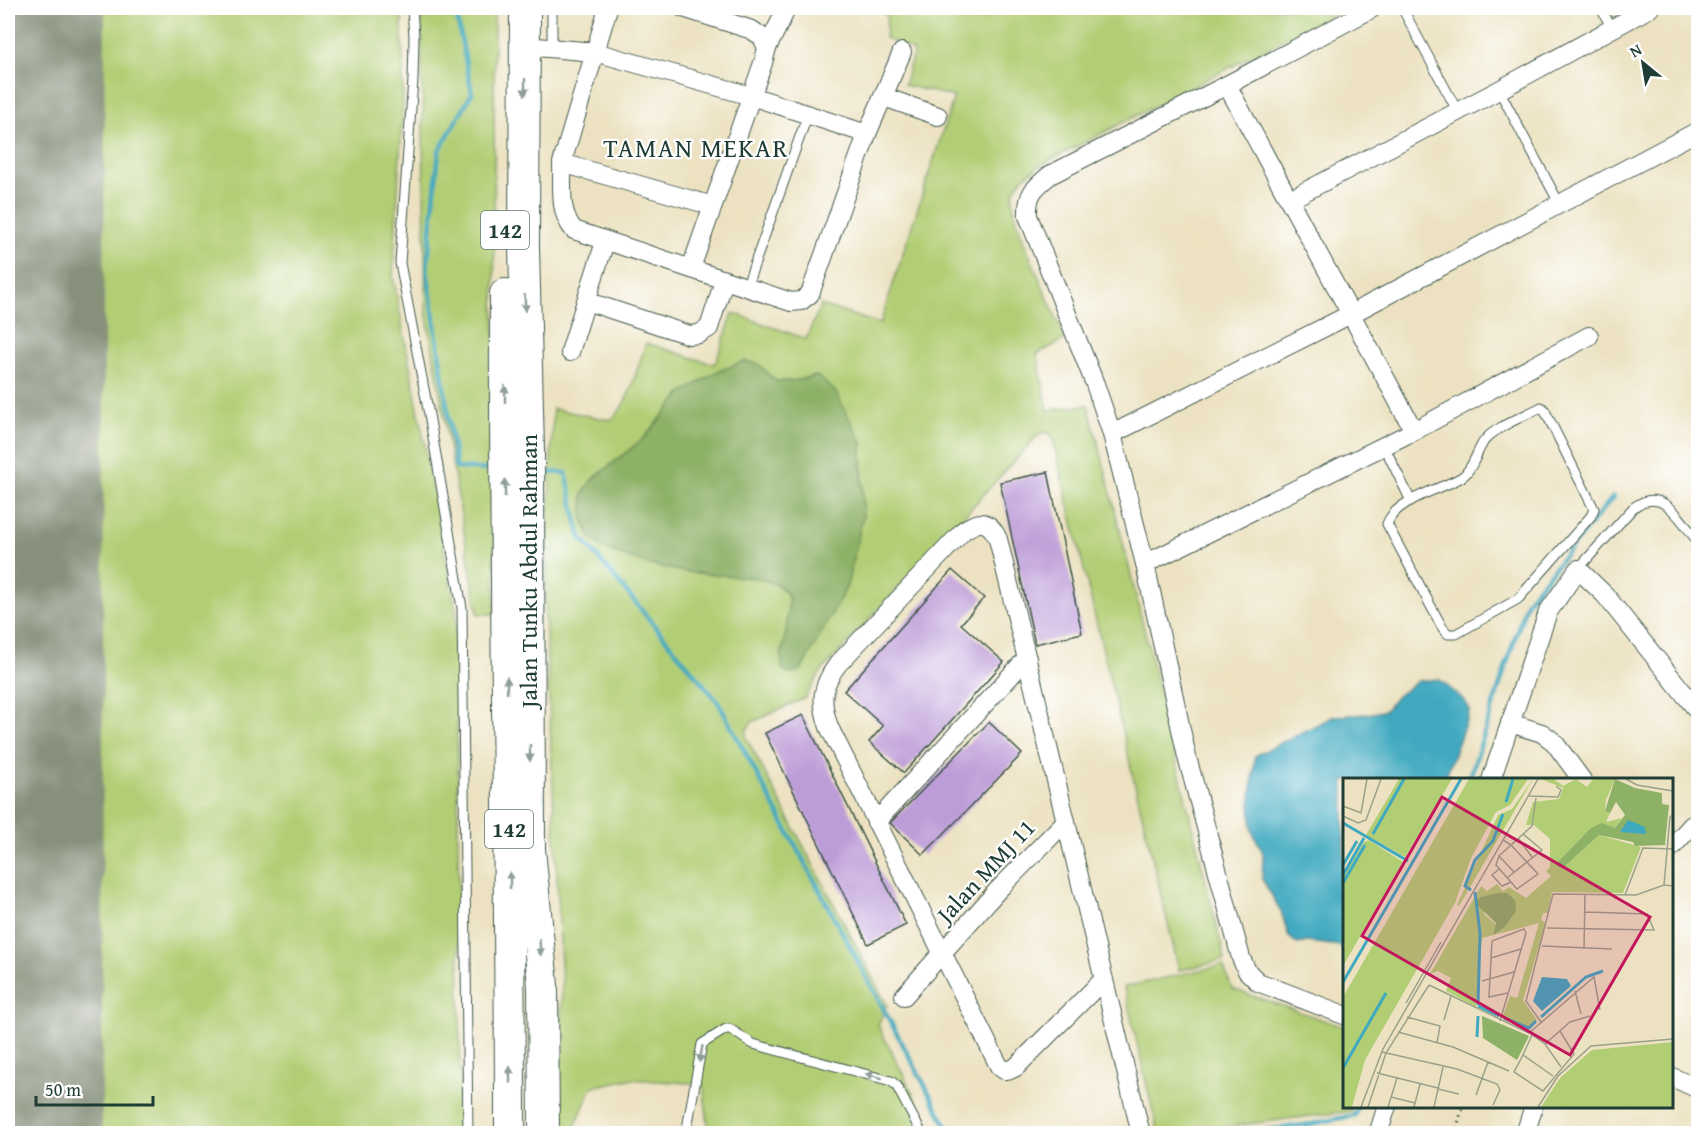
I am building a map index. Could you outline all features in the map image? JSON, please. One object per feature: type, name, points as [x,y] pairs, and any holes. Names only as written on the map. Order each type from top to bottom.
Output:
[{"type":"main road","name":"Jalan Tunku Abdul Rahman","points":[[504,8],[517,451]]},
{"type":"main road","name":"Jalan Tunku Abdul Rahman","points":[[510,1134],[510,896],[517,451],[524,247],[538,48],[525,8]]},
{"type":"main road","name":"Jalan Tunku Abdul Rahman","points":[[516,525],[530,849],[543,987],[544,1134]]},
{"type":"street","points":[[608,8],[562,163],[563,212],[567,222],[574,230],[605,242],[790,302],[801,301],[810,294],[867,134],[902,52]]},
{"type":"street","points":[[683,8],[752,30],[762,37],[767,48]]},
{"type":"street","points":[[691,268],[767,48],[787,8]]},
{"type":"street","points":[[1343,1015],[1258,982],[1247,971],[1241,958],[1187,756],[1145,564],[1112,434],[1095,384],[1028,216],[1027,201],[1034,188],[1050,175],[1373,8]]},
{"type":"street","points":[[1289,200],[1650,8]]},
{"type":"street","points":[[538,48],[595,52],[751,96],[867,134]]},
{"type":"street","points":[[1227,85],[1414,432]]},
{"type":"street","points":[[884,97],[938,116]]},
{"type":"street","points":[[1112,434],[1351,314],[1698,131]]},
{"type":"street","points":[[562,163],[713,206]]},
{"type":"street","points":[[570,352],[605,242]]},
{"type":"street","points":[[586,301],[689,335],[699,334],[709,328],[724,281]]},
{"type":"street","points":[[1145,564],[1414,432],[1589,336]]},
{"type":"street","points":[[1104,979],[1016,1066],[1010,1070],[1004,1070],[999,1066],[876,822],[823,711],[823,692],[829,675],[838,663],[964,530],[973,524],[985,523],[993,528],[998,539],[1066,820],[1104,979],[1141,1134]]},
{"type":"street","points":[[1492,778],[1548,612],[1578,569],[1605,595],[1698,711]]},
{"type":"street","points":[[876,822],[1027,658]]},
{"type":"street","points":[[1510,723],[1542,733],[1554,742],[1581,778]]},
{"type":"street","name":"Jalan MMJ 11","points":[[904,996],[997,891],[1066,820]]},
{"type":"street","points":[[1673,845],[1692,825]]},
{"type":"street","points":[[1673,1078],[1698,1089]]},
{"type":"street","points":[[1378,1134],[1387,1108]]},
{"type":"street","points":[[1525,1134],[1534,1108]]},
{"type":"lane","points":[[412,8],[413,80],[399,263],[430,420],[462,608],[468,1134]]},
{"type":"lane","points":[[538,48],[552,8]]},
{"type":"lane","points":[[1402,8],[1458,112]]},
{"type":"lane","points":[[1601,8],[1612,28]]},
{"type":"lane","points":[[1499,90],[1559,203]]},
{"type":"lane","points":[[746,288],[808,114]]},
{"type":"lane","points":[[1541,407],[1594,509],[1591,516],[1518,599],[1456,634],[1448,634],[1442,627],[1387,524],[1389,516],[1411,501],[1468,473],[1478,452],[1492,434],[1541,407]]},
{"type":"lane","points":[[1384,446],[1411,501]]},
{"type":"lane","points":[[1578,569],[1642,501],[1657,500],[1666,503],[1698,542]]},
{"type":"lane","points":[[686,1134],[702,1044],[726,1029],[730,1029],[753,1044],[891,1081],[896,1085],[922,1134]]},
{"type":"path","points":[[1455,1134],[1463,1108]]},
{"type":"green space","points":[[101,8],[402,8],[403,102],[393,276],[456,611],[461,1133],[99,1133]]},
{"type":"green space","points":[[421,8],[494,8],[495,614],[478,614],[426,311]]},
{"type":"green space","points":[[880,8],[953,8],[966,18],[986,18],[996,8],[1345,8],[1039,166],[1019,182],[1013,196],[1018,224],[1025,244],[1066,339],[1037,354],[1048,410],[1088,405],[1225,960],[1179,970],[1052,435],[1047,432],[1039,434],[821,672],[805,698],[752,722],[747,729],[746,737],[887,1005],[878,1025],[933,1133],[709,1133],[703,1084],[629,1079],[592,1087],[572,1133],[557,1133],[562,987],[545,614],[553,409],[610,420],[616,415],[627,396],[646,343],[712,364],[716,362],[733,313],[806,339],[821,305],[880,324],[954,97],[904,85],[914,51],[885,38],[887,17]],"holes":[[[758,365],[776,381],[793,381],[817,376],[814,644],[801,670],[781,656],[788,624],[789,606],[786,593],[779,586],[755,577],[667,568],[638,561],[605,549],[591,481],[645,437],[681,394]]]},
{"type":"green space","points":[[953,8],[996,8],[986,18],[966,18]]},
{"type":"green space","points":[[744,361],[758,364],[776,381],[793,381],[817,376],[835,391],[862,443],[863,516],[847,586],[801,670],[790,674],[783,670],[781,656],[786,633],[789,598],[777,584],[756,578],[685,572],[647,564],[605,549],[590,537],[583,518],[583,494],[591,481],[645,437],[681,394],[714,373]]},
{"type":"green space","points":[[1223,965],[1232,989],[1343,1027],[1343,1108],[1352,1108],[1351,1111],[1176,1133],[1158,1133],[1124,987]]},
{"type":"water","points":[[1439,679],[1465,701],[1470,710],[1445,778],[1343,778],[1343,950],[1340,946],[1308,942],[1298,944],[1289,937],[1281,911],[1262,879],[1263,853],[1252,831],[1250,806],[1255,756],[1334,716],[1369,714],[1386,710],[1397,696],[1418,681]]},
{"type":"building","points":[[1048,472],[1082,633],[1035,644],[1000,482]]},
{"type":"building","points":[[952,570],[984,598],[961,624],[1004,662],[904,773],[869,742],[883,726],[844,691]]},
{"type":"building","points":[[803,715],[906,925],[868,944],[765,733]]},
{"type":"building","points":[[989,722],[1022,754],[923,855],[890,823]]},
{"type":"waterway","points":[[455,8],[472,93],[439,151],[427,270],[456,468],[494,470]]},
{"type":"waterway","points":[[539,472],[566,473],[580,536],[718,702],[951,1134]]},
{"type":"waterway","points":[[1470,778],[1527,601],[1613,497]]},
{"type":"waterway","points":[[1238,1134],[1312,1124],[1355,1115],[1357,1108]]},
{"type":"taxiway","points":[[51,480],[40,505],[16,519],[30,524],[39,531],[51,554]]},
{"type":"runway","points":[[49,1134],[52,8]]},
{"type":"district","name":"TAMAN MEKAR","points":[[696,148]]}]
